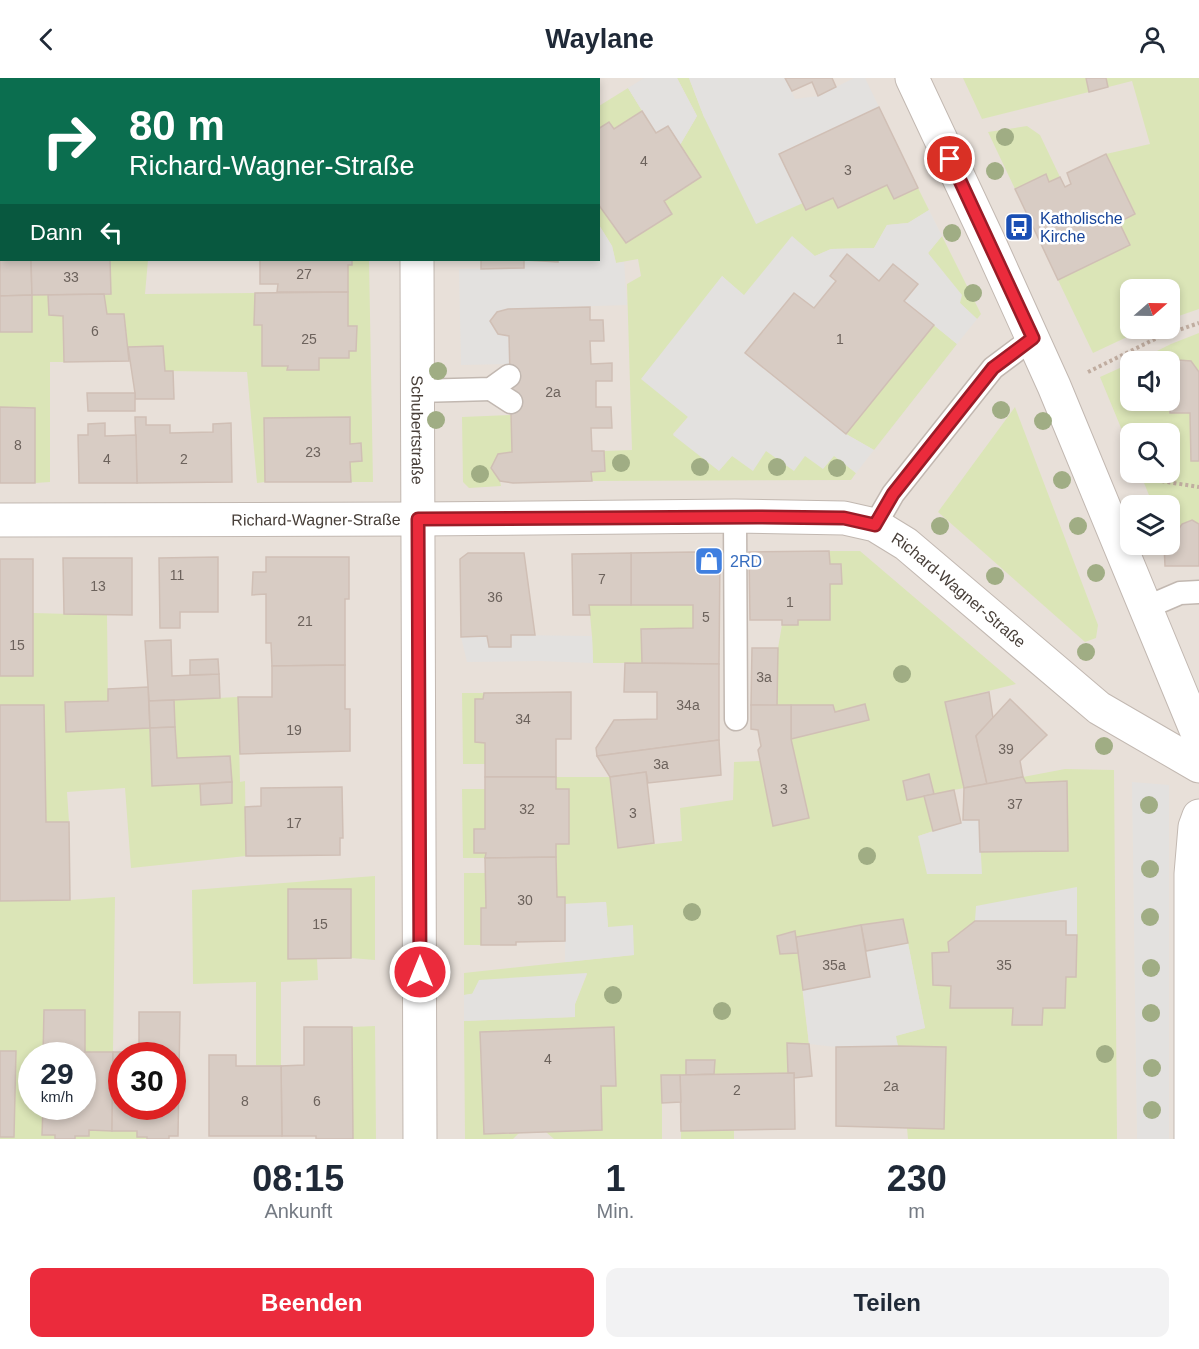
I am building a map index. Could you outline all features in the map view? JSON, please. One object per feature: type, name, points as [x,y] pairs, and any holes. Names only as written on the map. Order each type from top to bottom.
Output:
[{"type":"street","points":[[912,78],[1033,338],[1199,737]]},
{"type":"street","name":"Schubertstraße","points":[[417,261],[420,1139]]},
{"type":"street","name":"Richard-Wagner-Straße","points":[[0,520],[735,516],[844,518],[875,525],[906,544],[1099,708],[1199,766]]},
{"type":"street","points":[[1191,1139],[1191,874],[1195,827],[1199,816]]},
{"type":"lane","points":[[875,525],[893,494],[993,368],[1033,338]]},
{"type":"lane","points":[[418,391],[491,389],[509,376]]},
{"type":"lane","points":[[491,389],[511,402]]},
{"type":"lane","points":[[735,516],[736,719]]},
{"type":"lane","points":[[1145,608],[1190,592]]},
{"type":"path","points":[[1054,387],[1100,368],[1159,337],[1199,323]]},
{"type":"path","points":[[1097,489],[1142,478],[1199,487]]},
{"type":"shaded area","points":[[600,78],[1199,78],[1199,841],[1187,1139],[0,1139],[0,261],[600,261]]},
{"type":"shaded area","points":[[644,78],[677,78],[697,116],[680,145],[668,126],[656,133],[628,88]]},
{"type":"shaded area","points":[[689,78],[785,78],[795,99],[818,96],[854,78],[865,78],[879,107],[780,153],[803,203],[756,224],[704,117]]},
{"type":"shaded area","points":[[929,210],[942,236],[928,253],[962,295],[960,303],[977,319],[957,344],[904,301],[917,284],[879,281],[847,255],[830,276],[836,281],[814,308],[794,293],[746,353],[846,434],[874,450],[856,473],[834,456],[823,469],[805,456],[794,471],[766,451],[753,471],[732,456],[719,471],[673,435],[688,417],[641,379],[722,276],[744,295],[792,236],[815,256],[831,249],[874,248],[887,225],[908,223]]},
{"type":"shaded area","points":[[600,227],[612,246],[616,263],[624,262],[627,305],[508,309],[497,312],[490,321],[498,334],[509,336],[510,364],[461,365],[459,269],[523,268],[524,261],[600,261]]},
{"type":"shaded area","points":[[511,635],[592,636],[593,663],[467,662],[461,637],[487,636],[489,647]]},
{"type":"shaded area","points":[[1132,782],[1169,785],[1169,1139],[1137,1139]]},
{"type":"shaded area","points":[[963,820],[979,820],[982,874],[927,874],[918,836],[961,823]]},
{"type":"shaded area","points":[[1077,887],[1077,935],[975,921],[976,906]]},
{"type":"shaded area","points":[[606,902],[608,927],[633,925],[634,955],[565,962],[565,904]]},
{"type":"shaded area","points":[[908,943],[925,1028],[896,1036],[898,1046],[836,1047],[809,1044],[803,990],[870,977],[866,951]]},
{"type":"shaded area","points":[[587,973],[575,1004],[575,1017],[464,1021],[464,995],[472,994],[479,980]]},
{"type":"green space","points":[[677,78],[689,78],[704,117],[803,203],[807,210],[833,198],[838,208],[887,185],[894,199],[918,188],[929,210],[908,223],[887,225],[874,248],[831,249],[744,296],[722,276],[688,417],[673,434],[719,470],[732,456],[766,451],[805,456],[834,455],[856,473],[851,480],[592,481],[591,472],[605,471],[604,451],[632,450],[627,284],[641,276],[638,259],[616,263],[612,246],[600,227],[600,204],[672,214],[664,201],[680,145],[697,116]]},
{"type":"green space","points":[[963,78],[1199,78],[1199,309],[1180,316],[1180,279],[1120,279],[1120,339],[1123,339],[1093,353],[1058,280],[1130,245],[1119,222],[1135,213],[1106,154],[1150,144],[1132,81],[982,119]]},
{"type":"green space","points":[[628,88],[642,111],[614,129],[600,129],[600,105]]},
{"type":"green space","points":[[1027,126],[1040,135],[1060,177],[1049,182],[1045,175],[1015,189],[988,132]]},
{"type":"green space","points":[[942,236],[981,314],[977,319],[960,303],[928,253]]},
{"type":"green space","points":[[110,261],[148,261],[145,294],[255,293],[254,325],[262,325],[262,366],[288,366],[288,370],[319,370],[319,358],[356,350],[357,327],[348,326],[348,265],[352,261],[369,261],[373,482],[351,482],[350,462],[362,461],[361,444],[350,444],[349,417],[265,418],[265,482],[257,483],[247,372],[165,371],[163,346],[128,347],[124,314],[107,314],[104,295],[111,294]]},
{"type":"green space","points":[[32,295],[48,295],[63,316],[64,362],[50,362],[50,482],[35,483],[35,408],[0,407],[0,332],[32,331]]},
{"type":"green space","points":[[934,325],[957,344],[874,450],[846,434]]},
{"type":"green space","points":[[1199,333],[1199,372],[1180,369],[1180,351],[1157,351]]},
{"type":"green space","points":[[1120,368],[1120,411],[1190,413],[1191,460],[1199,461],[1199,524],[1192,520],[1180,527],[1180,495],[1149,495],[1144,483],[1180,483],[1180,423],[1120,423],[1120,425],[1100,377]]},
{"type":"green space","points":[[1015,407],[1098,625],[1096,638],[1085,642],[938,512]]},
{"type":"green space","points":[[511,415],[512,452],[498,454],[491,468],[501,486],[469,488],[463,482],[462,417]]},
{"type":"green space","points":[[829,551],[860,551],[1016,684],[945,702],[964,788],[934,794],[928,774],[903,781],[907,799],[924,796],[933,831],[919,836],[981,874],[980,852],[1067,851],[1066,782],[1026,783],[1023,777],[1065,769],[1114,770],[1117,1139],[908,1139],[907,1128],[944,1128],[946,1047],[898,1046],[895,1036],[925,1028],[903,919],[796,937],[795,931],[777,936],[780,954],[798,953],[809,1044],[787,1043],[788,1073],[714,1074],[714,1060],[686,1060],[686,1075],[662,1075],[662,1139],[554,1139],[546,1132],[602,1130],[601,1086],[616,1085],[614,1027],[480,1032],[484,1134],[519,1133],[513,1139],[465,1139],[464,1021],[574,1017],[575,1004],[587,974],[464,995],[464,973],[633,955],[608,927],[606,902],[565,904],[557,897],[556,844],[569,844],[556,789],[556,777],[610,777],[618,848],[682,841],[680,808],[733,800],[734,762],[760,761],[773,825],[809,818],[791,739],[869,720],[865,704],[835,712],[832,705],[777,706],[778,648],[782,625],[798,625],[798,620],[830,619]],"holes":[[[975,921],[1077,935],[1076,977],[1066,977],[1065,1008],[1043,1008],[1042,1025],[1013,1025],[1013,1008],[951,1008],[951,986],[933,985],[932,953],[949,952]]]},
{"type":"green space","points":[[589,605],[693,605],[693,628],[641,629],[642,663],[593,663]]},
{"type":"green space","points":[[33,613],[107,615],[108,701],[65,702],[150,728],[152,785],[200,784],[201,805],[232,803],[230,756],[177,758],[174,700],[238,697],[240,782],[245,781],[246,856],[131,868],[125,788],[67,792],[69,822],[46,822],[44,705],[0,705],[0,676],[33,676]]},
{"type":"green space","points":[[462,693],[484,693],[483,699],[475,700],[475,742],[485,743],[485,764],[463,764]]},
{"type":"green space","points":[[462,789],[485,789],[485,829],[474,829],[474,852],[486,853],[485,858],[463,858]]},
{"type":"green space","points":[[464,873],[486,873],[486,908],[481,909],[481,945],[464,945]]},
{"type":"green space","points":[[375,876],[375,960],[351,958],[351,889],[317,958],[318,980],[281,982],[281,1066],[256,1065],[256,982],[193,984],[192,890]]},
{"type":"green space","points":[[115,897],[113,1042],[108,1042],[108,1052],[96,1052],[96,1042],[85,1042],[85,1010],[44,1010],[43,1042],[18,1042],[18,1120],[43,1120],[42,1135],[55,1135],[55,1139],[0,1139],[0,1137],[14,1137],[16,1051],[0,1051],[0,901]]},
{"type":"green space","points":[[375,1026],[376,1139],[353,1139],[352,1027]]},
{"type":"green space","points":[[89,1130],[137,1131],[147,1139],[75,1139],[75,1136],[89,1136]]},
{"type":"green space","points":[[734,1130],[734,1139],[681,1139],[681,1131]]},
{"type":"building","points":[[785,78],[832,78],[836,87],[818,96],[812,82],[792,91]]},
{"type":"building","points":[[1086,78],[1106,78],[1108,87],[1089,92]]},
{"type":"building","points":[[879,107],[918,188],[894,199],[887,185],[838,208],[833,198],[806,210],[779,154]]},
{"type":"building","points":[[642,111],[656,133],[668,126],[701,177],[664,201],[672,214],[626,243],[600,207],[600,128],[609,122],[614,129]]},
{"type":"building","points":[[1106,154],[1135,214],[1119,222],[1130,245],[1058,280],[1015,189],[1046,174],[1049,182],[1060,177],[1065,187],[1071,184],[1067,173]]},
{"type":"building","points":[[847,254],[879,281],[893,264],[918,284],[904,301],[934,325],[846,434],[745,353],[794,293],[814,308],[836,281],[830,276]]},
{"type":"building","points":[[0,261],[31,261],[32,295],[0,296]]},
{"type":"building","points":[[31,261],[110,261],[111,294],[32,295]]},
{"type":"building","points":[[260,261],[352,261],[352,265],[348,265],[348,292],[277,292],[278,284],[260,284]]},
{"type":"building","points":[[481,261],[524,261],[524,268],[481,269]]},
{"type":"building","points":[[348,292],[348,326],[357,326],[356,351],[349,351],[349,358],[319,358],[319,370],[287,370],[288,366],[262,366],[262,325],[254,325],[255,293]]},
{"type":"building","points":[[104,294],[107,314],[124,314],[129,361],[64,362],[63,316],[49,315],[48,295]]},
{"type":"building","points":[[32,295],[32,332],[0,332],[0,296]]},
{"type":"building","points":[[590,307],[590,320],[603,320],[604,341],[590,341],[591,364],[612,363],[612,381],[596,381],[596,407],[611,407],[612,428],[591,428],[592,451],[604,451],[605,471],[591,472],[592,481],[513,483],[500,481],[491,468],[498,454],[512,452],[509,336],[498,334],[490,321],[497,312],[508,309]]},
{"type":"building","points":[[163,346],[165,371],[173,371],[174,399],[135,399],[128,347]]},
{"type":"building","points":[[1180,360],[1191,361],[1199,372],[1199,461],[1191,461],[1190,413],[1170,413],[1170,411],[1180,411]]},
{"type":"building","points":[[87,393],[135,393],[135,411],[88,411]]},
{"type":"building","points":[[0,407],[35,408],[35,483],[0,483]]},
{"type":"building","points":[[135,417],[146,417],[146,425],[170,425],[170,433],[213,432],[213,424],[231,423],[232,482],[137,483]]},
{"type":"building","points":[[350,417],[350,444],[361,443],[362,461],[350,462],[351,482],[265,482],[264,418]]},
{"type":"building","points":[[105,423],[105,436],[136,435],[137,483],[79,483],[78,435],[88,435],[88,424]]},
{"type":"building","points":[[1192,520],[1199,524],[1199,566],[1165,566],[1164,555],[1180,555],[1182,524]]},
{"type":"building","points":[[829,551],[830,564],[841,564],[842,584],[830,584],[830,620],[798,620],[798,625],[782,625],[782,620],[750,620],[749,552]]},
{"type":"building","points":[[468,553],[524,553],[535,635],[511,635],[511,647],[489,647],[487,636],[461,637],[460,559]]},
{"type":"building","points":[[631,553],[720,553],[719,664],[642,663],[641,629],[693,628],[693,605],[631,605]]},
{"type":"building","points":[[631,553],[631,605],[589,605],[590,615],[573,615],[572,554]]},
{"type":"building","points":[[218,557],[218,612],[180,612],[180,628],[160,628],[159,558]]},
{"type":"building","points":[[266,557],[349,557],[349,599],[345,599],[345,665],[272,666],[271,643],[266,643],[266,594],[252,595],[253,572],[266,572]]},
{"type":"building","points":[[63,558],[132,558],[132,615],[64,614]]},
{"type":"building","points":[[0,559],[33,559],[33,676],[0,676]]},
{"type":"building","points":[[171,640],[172,676],[219,674],[220,698],[149,701],[145,641]]},
{"type":"building","points":[[752,648],[778,648],[777,706],[751,705]]},
{"type":"building","points":[[218,659],[219,674],[190,675],[190,660]]},
{"type":"building","points":[[625,663],[719,664],[719,740],[597,756],[596,748],[614,720],[657,719],[657,692],[624,692]]},
{"type":"building","points":[[345,665],[345,709],[350,709],[350,751],[240,754],[238,697],[272,697],[272,666]]},
{"type":"building","points":[[148,687],[150,728],[66,732],[65,702],[108,701],[108,689]]},
{"type":"building","points":[[571,692],[571,739],[556,739],[556,777],[485,777],[485,743],[475,742],[475,699],[483,699],[484,693]]},
{"type":"building","points":[[989,692],[993,718],[976,736],[987,784],[964,788],[945,702]]},
{"type":"building","points":[[1010,699],[1047,735],[1020,761],[1023,777],[987,784],[976,736]]},
{"type":"building","points":[[174,700],[175,727],[150,728],[149,701]]},
{"type":"building","points":[[865,704],[869,720],[791,739],[791,705],[833,705],[835,712]]},
{"type":"building","points":[[0,705],[44,705],[46,822],[69,822],[70,900],[0,901]]},
{"type":"building","points":[[751,705],[791,705],[791,739],[809,818],[773,826],[758,750],[761,746],[758,730],[751,729]]},
{"type":"building","points":[[175,727],[177,758],[230,756],[232,782],[152,786],[150,728]]},
{"type":"building","points":[[719,740],[721,775],[648,783],[646,772],[610,777],[597,756]]},
{"type":"building","points":[[646,772],[654,843],[618,848],[610,777]]},
{"type":"building","points":[[929,774],[934,794],[907,800],[903,781]]},
{"type":"building","points":[[485,777],[556,777],[556,789],[569,789],[569,844],[556,844],[556,857],[485,858],[486,853],[474,853],[474,829],[485,829]]},
{"type":"building","points":[[1023,777],[1026,783],[1067,781],[1068,851],[980,852],[979,820],[963,820],[964,788]]},
{"type":"building","points":[[232,782],[232,803],[201,805],[200,784]]},
{"type":"building","points":[[342,787],[343,838],[340,838],[340,855],[246,856],[245,807],[261,806],[261,788]]},
{"type":"building","points":[[954,790],[961,823],[933,831],[924,796]]},
{"type":"building","points":[[556,857],[557,897],[565,897],[565,941],[481,945],[481,908],[486,908],[485,858]]},
{"type":"building","points":[[288,889],[351,889],[351,958],[288,959]]},
{"type":"building","points":[[903,919],[908,943],[866,951],[861,925]]},
{"type":"building","points":[[975,921],[1066,921],[1066,935],[1077,935],[1076,977],[1066,977],[1065,1008],[1043,1008],[1042,1025],[1012,1025],[1013,1008],[950,1008],[951,986],[933,985],[932,953],[949,952],[948,942]]},
{"type":"building","points":[[861,925],[870,977],[803,990],[796,937]]},
{"type":"building","points":[[795,931],[798,953],[780,954],[777,936]]},
{"type":"building","points":[[44,1010],[85,1010],[85,1042],[43,1042]]},
{"type":"building","points":[[139,1012],[180,1012],[180,1042],[139,1042]]},
{"type":"building","points":[[304,1027],[352,1027],[353,1139],[282,1136],[281,1066],[304,1065]]},
{"type":"building","points":[[614,1027],[616,1086],[601,1086],[602,1130],[484,1134],[480,1032]]},
{"type":"building","points":[[787,1043],[809,1044],[812,1076],[794,1078],[794,1073],[788,1073]]},
{"type":"building","points":[[836,1047],[946,1047],[944,1129],[836,1126]]},
{"type":"building","points":[[0,1051],[16,1051],[14,1137],[0,1137]]},
{"type":"building","points":[[96,1052],[108,1052],[108,1120],[112,1120],[112,1131],[89,1130],[89,1136],[75,1136],[75,1139],[55,1139],[55,1135],[42,1135],[43,1120],[96,1120]]},
{"type":"building","points":[[209,1055],[236,1055],[236,1066],[281,1066],[282,1136],[209,1136]]},
{"type":"building","points":[[686,1060],[715,1060],[714,1074],[686,1075]]},
{"type":"building","points":[[794,1073],[795,1129],[681,1131],[680,1075]]},
{"type":"building","points":[[661,1075],[680,1075],[681,1102],[662,1103]]},
{"type":"building","points":[[112,1120],[178,1120],[178,1136],[169,1136],[169,1139],[137,1137],[137,1131],[112,1131]]},
{"type":"place","name":"Katholische Kirche","points":[[1019,227]]},
{"type":"place","name":"2RD","points":[[709,561]]},
{"type":"route","points":[[420,972],[418,519],[712,516],[844,518],[875,525],[893,494],[993,368],[1033,338],[950,159]]}]
